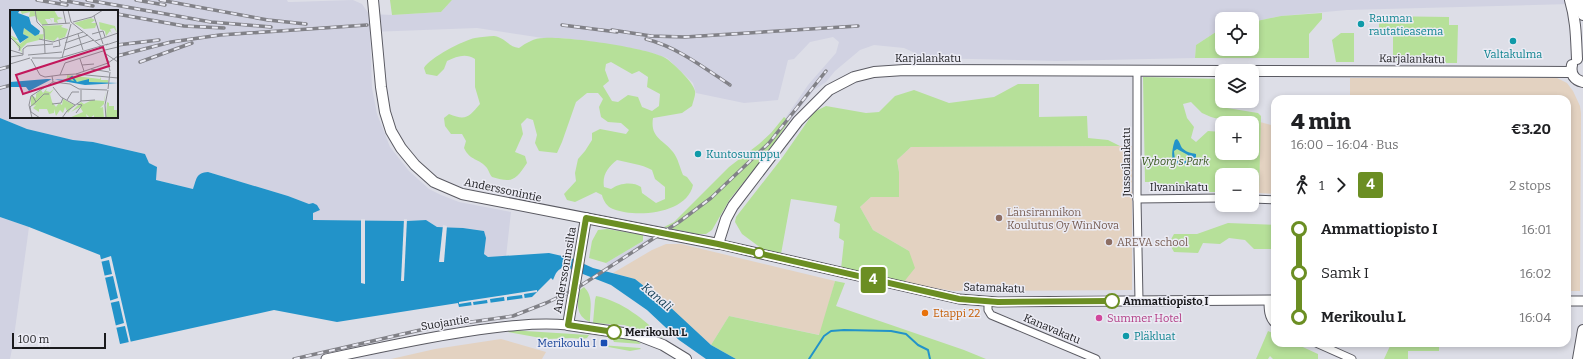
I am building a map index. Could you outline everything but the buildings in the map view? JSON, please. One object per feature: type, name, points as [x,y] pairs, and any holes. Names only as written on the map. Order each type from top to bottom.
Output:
[{"type":"main road","points":[[1570,0],[1575,15],[1580,58],[1572,64],[1572,72],[1575,78],[1583,82]]},
{"type":"main road","points":[[1579,0],[1583,15]]},
{"type":"main road","name":"Anderssonintie","points":[[373,4],[381,87],[391,131],[401,148],[415,165],[434,182],[462,194],[718,244]]},
{"type":"main road","name":"Karjalankatu","points":[[718,244],[726,219],[733,206],[806,111],[829,90],[854,77],[874,72],[898,70],[1215,71]]},
{"type":"main road","name":"Karjalankatu","points":[[1259,71],[1572,72]]},
{"type":"main road","name":"Anderssoninsilta","points":[[568,325],[586,218]]},
{"type":"main road","points":[[568,325],[637,336],[663,345],[686,359]]},
{"type":"main road","points":[[1578,359],[1583,330]]},
{"type":"street","name":"Jussoilankatu","points":[[1138,71],[1137,199],[1139,300]]},
{"type":"street","name":"Ilvaninkatu","points":[[1137,199],[1215,198]]},
{"type":"street","points":[[1259,199],[1271,200]]},
{"type":"street","name":"Satamakatu","points":[[718,244],[959,299],[988,301],[1271,300]]},
{"type":"street","name":"Kanavakatu","points":[[988,301],[988,310],[991,315],[1096,359]]},
{"type":"street","points":[[1571,301],[1583,301]]},
{"type":"street","points":[[1571,302],[1583,307]]},
{"type":"street","points":[[1271,305],[1269,315],[1271,321]]},
{"type":"street","name":"Suojantie","points":[[326,359],[415,340],[497,327],[547,323],[568,325]]},
{"type":"street","points":[[1325,347],[1352,359]]},
{"type":"shaded area","points":[[0,0],[287,0],[288,2],[292,2],[353,0],[362,4],[369,14],[392,15],[441,12],[452,0],[1583,0],[1571,4],[1347,10],[1281,16],[1259,21],[1259,12],[1215,12],[1215,33],[1196,45],[1195,58],[1057,61],[926,58],[904,48],[874,45],[860,50],[835,71],[826,82],[814,90],[770,146],[671,229],[610,269],[606,263],[672,224],[695,208],[784,120],[808,85],[836,53],[839,42],[833,37],[810,42],[794,59],[788,60],[778,100],[744,103],[696,93],[693,83],[667,58],[645,51],[619,46],[564,38],[543,38],[477,28],[370,32],[372,88],[377,114],[390,147],[409,171],[429,189],[459,202],[511,212],[506,257],[488,257],[484,254],[484,231],[463,228],[437,227],[426,220],[313,220],[313,213],[309,204],[288,196],[208,172],[193,189],[156,180],[157,167],[149,163],[145,154],[93,142],[73,140],[27,129],[0,118]]},
{"type":"shaded area","points":[[1350,78],[1557,78],[1567,83],[1573,91],[1580,106],[1581,113],[1580,291],[1571,291],[1571,95],[1350,95]]},
{"type":"shaded area","points":[[1260,122],[1271,125],[1271,194],[1259,193]]},
{"type":"shaded area","name":"Länsirannikon Koulutus Oy WinNova","points":[[1132,146],[1132,290],[954,291],[903,283],[909,251],[873,230],[860,207],[871,197],[899,197],[899,172],[897,160],[911,147]]},
{"type":"shaded area","points":[[0,217],[29,227],[10,359],[0,359]]},
{"type":"shaded area","points":[[666,244],[681,244],[835,281],[820,335],[729,316],[711,345],[668,305],[635,279],[613,273],[652,250]]},
{"type":"shaded area","points":[[501,339],[546,352],[542,359],[391,359],[435,349]]},
{"type":"green space","points":[[390,0],[452,0],[441,12],[392,15]]},
{"type":"green space","points":[[1322,13],[1322,19],[1309,34],[1309,58],[1195,58],[1196,45],[1215,33],[1215,56],[1259,56],[1259,21],[1281,16]]},
{"type":"green space","points":[[1379,16],[1449,17],[1449,25],[1458,25],[1457,63],[1393,63],[1393,34],[1379,33]]},
{"type":"green space","points":[[1341,33],[1354,33],[1354,62],[1336,62],[1332,40]]},
{"type":"green space","points":[[494,36],[504,40],[512,46],[519,48],[540,38],[570,39],[627,47],[658,55],[667,59],[691,83],[694,87],[695,94],[692,106],[682,113],[653,118],[653,130],[658,138],[675,154],[683,175],[687,177],[693,185],[689,195],[671,208],[647,213],[623,212],[613,209],[609,207],[602,195],[596,192],[575,202],[567,200],[564,194],[576,181],[575,173],[578,159],[592,140],[592,133],[600,129],[626,134],[629,130],[621,123],[608,122],[601,117],[599,107],[603,99],[598,93],[587,93],[576,102],[557,153],[539,151],[535,143],[537,135],[533,120],[527,118],[521,124],[523,134],[515,152],[525,156],[527,163],[519,174],[512,179],[504,180],[492,177],[487,168],[481,162],[466,152],[464,148],[466,141],[462,134],[451,134],[445,126],[444,118],[449,114],[459,117],[467,116],[470,115],[480,104],[475,87],[475,59],[465,56],[451,59],[447,61],[444,69],[437,76],[426,74],[424,68],[439,55],[470,39]],"holes":[[[611,62],[632,74],[639,71],[648,77],[647,87],[660,94],[659,106],[652,111],[642,107],[638,97],[628,95],[618,102],[612,101],[603,86],[609,81],[605,70],[606,64]],[[617,160],[639,165],[652,170],[655,179],[665,187],[665,199],[656,203],[642,193],[641,187],[630,183],[622,184],[611,189],[604,187],[606,172]]]},
{"type":"green space","name":"Vyborg's Park","points":[[1143,77],[1215,79],[1215,108],[1227,108],[1258,113],[1261,116],[1259,193],[1259,168],[1215,168],[1215,192],[1165,192],[1165,187],[1156,182],[1145,182]]},
{"type":"green space","points":[[1018,84],[1039,84],[1039,117],[1087,116],[1088,138],[1108,140],[1120,146],[911,147],[897,160],[899,172],[899,197],[871,197],[860,207],[873,230],[909,251],[915,268],[903,283],[841,269],[844,241],[839,238],[840,224],[834,221],[837,206],[791,199],[781,254],[765,251],[742,234],[735,222],[736,217],[782,158],[814,112],[826,106],[866,113],[879,112],[895,96],[914,90],[949,103],[994,97]]},
{"type":"green space","points":[[784,117],[789,121],[771,148],[730,199],[712,230],[706,234],[697,234],[664,227],[674,222],[729,167],[771,133]]},
{"type":"green space","points":[[1228,223],[1271,225],[1271,249],[1254,249],[1245,240],[1229,238],[1220,244],[1203,243],[1198,253],[1174,252],[1169,243],[1174,234],[1197,234]]},
{"type":"green space","points":[[607,229],[643,235],[643,241],[606,263],[589,258],[592,241],[598,230]]},
{"type":"green space","points":[[835,281],[845,283],[836,306],[986,359],[736,359],[711,345],[729,316],[819,335]]},
{"type":"green space","points":[[584,287],[590,299],[590,322],[582,316],[578,308],[580,290]]},
{"type":"green space","points":[[596,296],[615,302],[632,312],[663,338],[624,325],[593,323]]},
{"type":"green space","points":[[509,330],[589,335],[587,338],[582,339],[546,339],[508,332]]},
{"type":"green space","points":[[1268,331],[1271,332],[1271,347],[1303,347],[1318,354],[1318,359],[1273,359],[1270,356],[1268,359],[1256,359]]},
{"type":"green space","points":[[618,337],[636,340],[641,344],[614,342],[613,340]]},
{"type":"green space","points":[[601,345],[640,348],[641,349],[630,351]]},
{"type":"green space","points":[[1390,347],[1439,347],[1439,351],[1408,351],[1408,359],[1384,359]]},
{"type":"water","name":"Kanali","points":[[0,118],[27,129],[73,140],[93,142],[145,154],[149,163],[157,167],[156,180],[193,189],[199,175],[208,172],[288,196],[309,204],[313,203],[317,205],[320,210],[313,213],[313,220],[426,220],[437,227],[463,228],[484,231],[486,238],[484,254],[488,257],[549,253],[571,258],[593,268],[635,279],[668,305],[711,345],[736,359],[706,359],[679,340],[647,310],[611,285],[565,267],[558,270],[553,280],[551,278],[532,297],[459,307],[458,303],[337,322],[274,310],[120,344],[100,255],[0,217]]},
{"type":"water","points":[[1177,139],[1179,141],[1182,148],[1185,150],[1196,154],[1196,158],[1184,164],[1175,163],[1172,152],[1175,140]],"holes":[[[1177,149],[1188,155],[1188,160],[1182,162],[1175,160],[1174,151]]]},
{"type":"pier","points":[[361,219],[365,219],[365,284],[361,283]]},
{"type":"pier","points":[[404,219],[407,219],[404,281],[401,281]]},
{"type":"pier","points":[[443,225],[447,226],[444,262],[439,262]]},
{"type":"pier","points":[[111,256],[131,343],[129,343],[125,326],[115,328],[114,326],[124,323],[119,301],[110,303],[109,301],[118,298],[113,276],[104,278],[103,276],[112,274],[109,260],[100,262],[99,260]]},
{"type":"pier","points":[[537,290],[537,292],[524,294],[525,300],[523,300],[522,295],[507,297],[507,302],[505,303],[504,297],[490,299],[491,305],[488,305],[487,300],[473,302],[474,307],[472,307],[471,302],[459,304],[459,302]]},
{"type":"waterway","points":[[809,359],[824,336],[831,331],[844,330],[891,331],[906,334],[918,345],[928,350],[930,359]]},
{"type":"railway","points":[[37,0],[67,5]]},
{"type":"railway","points":[[61,0],[93,6]]},
{"type":"railway","points":[[87,0],[211,22],[271,27]]},
{"type":"railway","points":[[136,0],[165,5]]},
{"type":"railway","points":[[160,0],[268,20],[306,24]]},
{"type":"railway","points":[[118,14],[184,26],[224,28]]},
{"type":"railway","points":[[118,56],[171,42],[220,35],[367,25]]},
{"type":"railway","points":[[562,25],[617,32]]},
{"type":"railway","points":[[612,30],[651,36],[685,37],[858,26]]},
{"type":"railway","points":[[646,39],[679,52],[730,85]]},
{"type":"railway","points":[[118,45],[159,40]]},
{"type":"railway","points":[[140,62],[192,43]]},
{"type":"railway","points":[[0,69],[10,66]]},
{"type":"railway","points":[[294,359],[429,328],[513,316],[574,290],[679,222],[711,198],[769,143],[826,71]]},
{"type":"railway","points":[[0,88],[10,85]]},
{"type":"bus line","name":"4","points":[[614,332],[568,325],[586,218],[663,232],[959,299],[998,302],[1112,301]]},
{"type":"place","name":"Rauman rautatieasema","points":[[1361,24]]},
{"type":"place","name":"Valtakulma","points":[[1513,41]]},
{"type":"place","name":"Kuntosumppu","points":[[698,154]]},
{"type":"place","name":"Länsirannikon Koulutus Oy WinNova","points":[[999,218]]},
{"type":"place","name":"AREVA school","points":[[1109,242]]},
{"type":"place","name":"Ammattiopisto I","points":[[1112,301]]},
{"type":"place","name":"Etappi 22","points":[[925,313]]},
{"type":"place","name":"Summer Hotel","points":[[1099,318]]},
{"type":"place","name":"Merikoulu L","points":[[614,332]]},
{"type":"place","name":"Pläkluat","points":[[1126,336]]},
{"type":"place","name":"Merikoulu I","points":[[604,343]]}]
